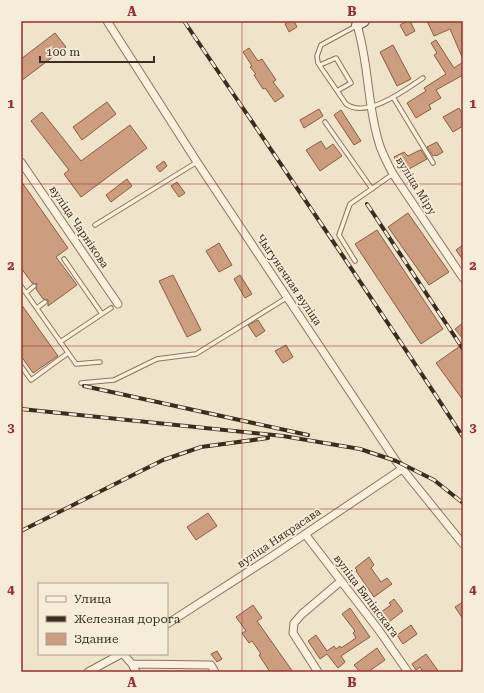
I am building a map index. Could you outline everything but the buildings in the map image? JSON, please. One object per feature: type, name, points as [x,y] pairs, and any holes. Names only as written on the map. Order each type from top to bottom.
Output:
[{"type":"street","name":"Чыгуначная вуліца","points":[[107,21],[197,162],[402,469],[463,544]]},
{"type":"street","name":"вуліца Міру","points":[[360,23],[379,144],[393,174],[463,278]]},
{"type":"street","name":"вуліца Чарнікова","points":[[21,162],[118,304]]},
{"type":"street","name":"вуліца Някрасава","points":[[168,623],[402,469]]},
{"type":"street","name":"вуліца Бялінскага","points":[[305,534],[378,629],[408,672]]},
{"type":"street","points":[[318,672],[293,633],[294,623],[302,614],[341,581]]},
{"type":"street","points":[[88,672],[120,655]]},
{"type":"street","points":[[123,655],[132,664],[136,672]]},
{"type":"street","points":[[132,664],[211,665],[215,672]]},
{"type":"lane","points":[[360,23],[321,46],[318,50],[317,56],[320,65],[346,104],[351,108],[363,109],[383,103],[423,78]]},
{"type":"lane","points":[[320,65],[336,58],[351,83],[337,91]]},
{"type":"lane","points":[[393,97],[433,163]]},
{"type":"lane","points":[[325,122],[372,189]]},
{"type":"lane","points":[[95,225],[197,162]]},
{"type":"lane","points":[[355,261],[339,235],[350,204],[393,174]]},
{"type":"lane","points":[[64,259],[102,314]]},
{"type":"lane","points":[[21,286],[76,364],[100,362]]},
{"type":"lane","points":[[26,293],[34,286]]},
{"type":"lane","points":[[81,383],[114,380],[157,359],[196,354],[288,297]]},
{"type":"lane","points":[[37,308],[46,302]]},
{"type":"lane","points":[[60,342],[111,308]]},
{"type":"lane","points":[[21,366],[31,380],[68,353]]},
{"type":"railway","points":[[184,21],[463,437]]},
{"type":"railway","points":[[367,204],[463,349]]},
{"type":"railway","points":[[84,386],[308,435]]},
{"type":"railway","points":[[21,409],[283,436],[360,449],[396,461],[434,480],[463,503]]},
{"type":"railway","points":[[21,531],[163,460],[201,447],[268,438]]}]
